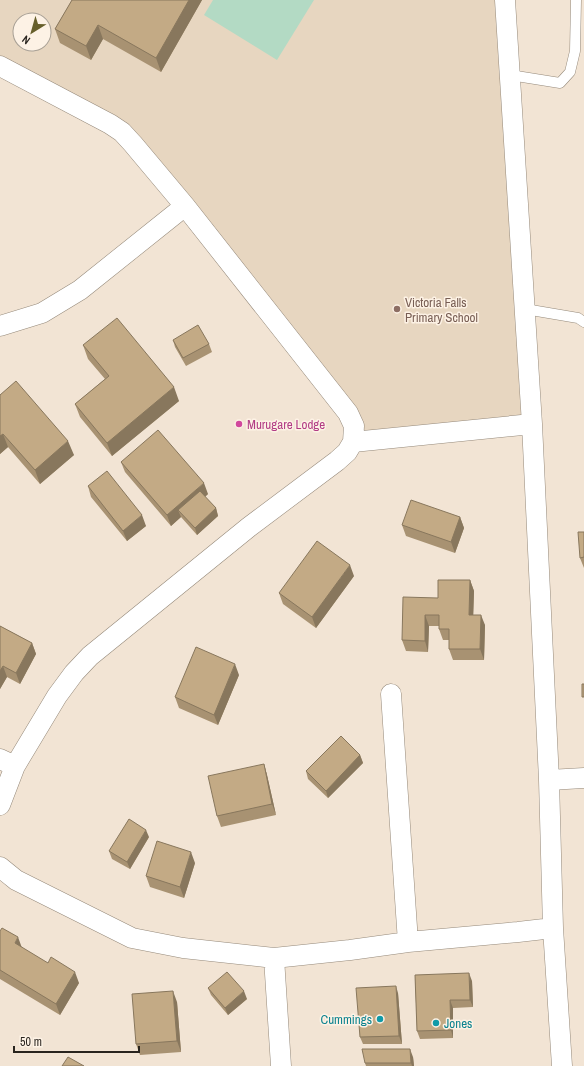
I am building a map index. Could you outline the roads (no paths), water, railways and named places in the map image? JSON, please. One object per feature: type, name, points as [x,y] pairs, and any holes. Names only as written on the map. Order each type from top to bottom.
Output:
[{"type":"street","points":[[505,0],[532,424],[553,928],[562,1066]]},
{"type":"street","points":[[0,66],[110,124],[122,132],[142,153],[185,206],[348,413],[354,426],[353,442],[347,452],[337,461],[249,527],[90,656],[74,673],[7,762],[0,805]]},
{"type":"street","points":[[0,326],[42,313],[80,290],[185,206]]},
{"type":"street","points":[[353,442],[532,424]]},
{"type":"street","points":[[391,694],[408,942]]},
{"type":"street","points":[[548,780],[584,778]]},
{"type":"street","points":[[0,868],[16,880],[132,938],[183,948],[274,958],[408,942],[553,928]]},
{"type":"street","points":[[274,958],[280,1066]]},
{"type":"lane","points":[[510,75],[560,83],[570,72],[575,51],[576,0]]},
{"type":"lane","points":[[525,309],[578,318],[584,322]]},
{"type":"place","name":"Victoria Falls Primary School","points":[[397,309]]},
{"type":"place","name":"Murugare Lodge","points":[[239,424]]},
{"type":"place","name":"Cummings","points":[[380,1019]]},
{"type":"place","name":"Jones","points":[[436,1023]]}]
